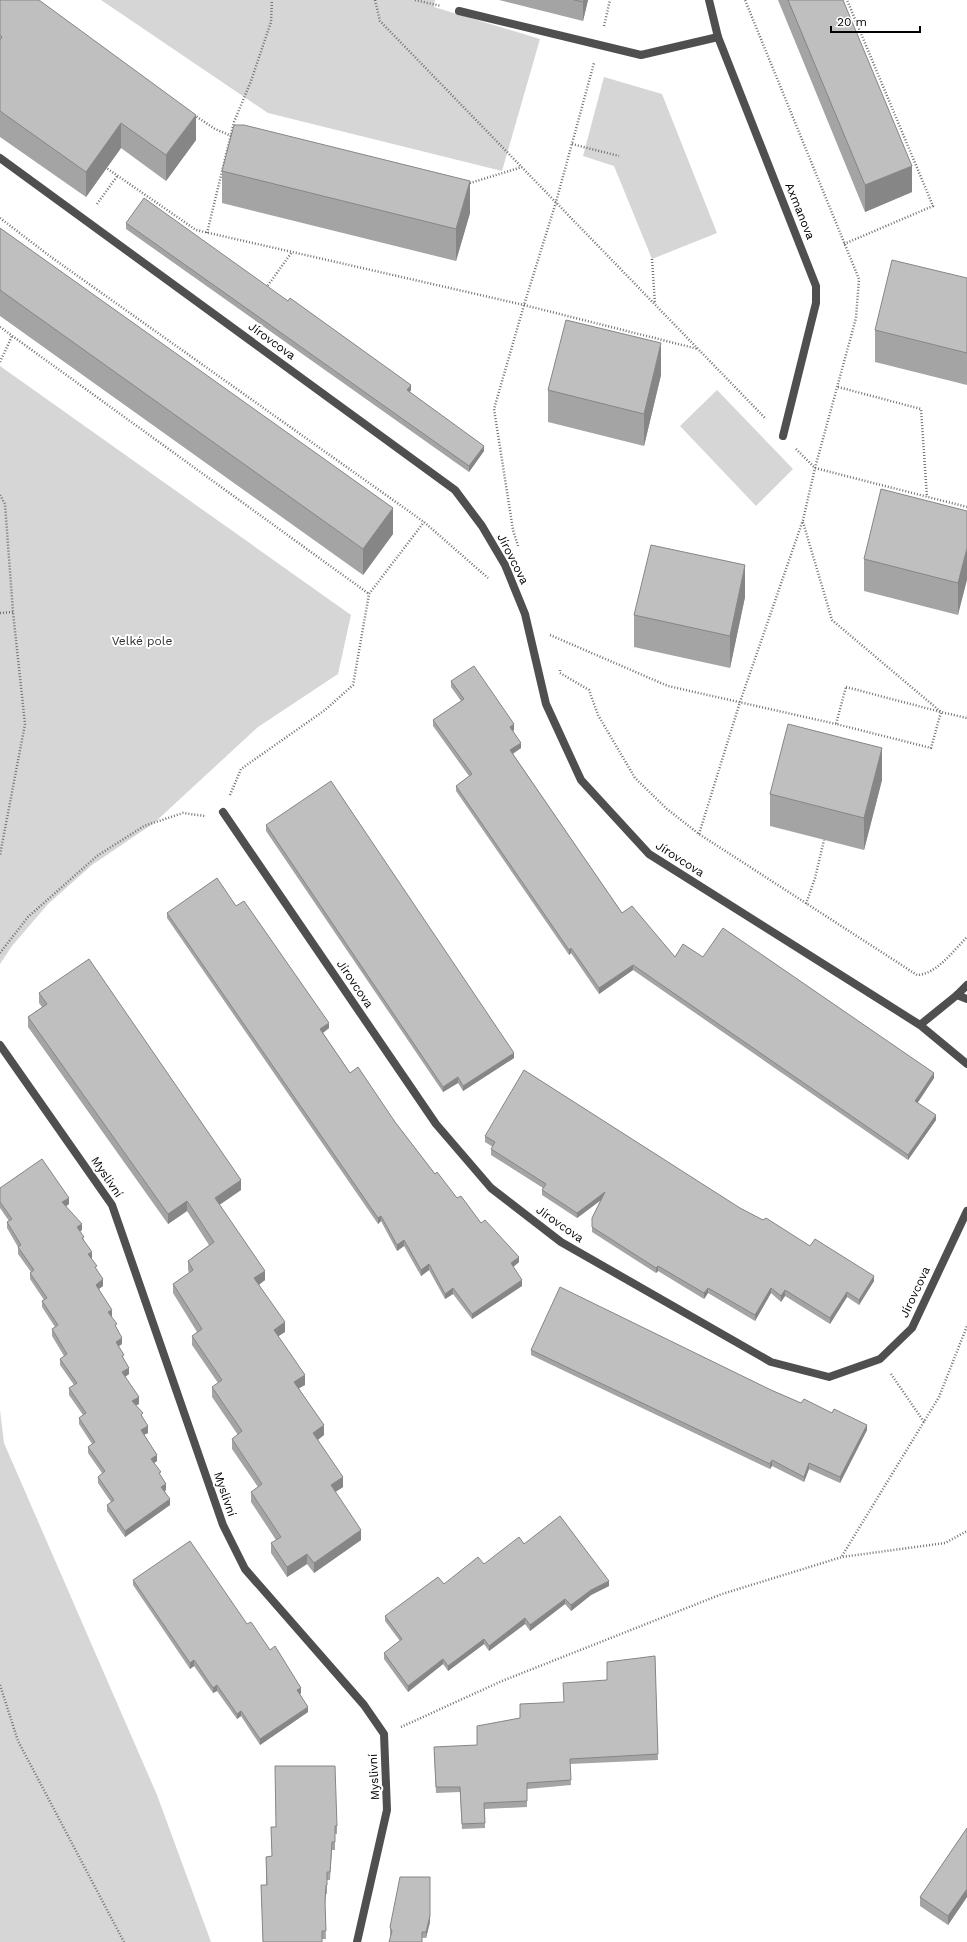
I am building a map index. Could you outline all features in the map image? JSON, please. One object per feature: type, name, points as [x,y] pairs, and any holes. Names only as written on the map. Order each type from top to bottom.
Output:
[{"type":"street","name":"Axmanova","points":[[709,0],[718,37],[816,286],[816,303],[783,436]]},
{"type":"street","points":[[459,11],[641,55],[718,37]]},
{"type":"street","name":"Jírovcova","points":[[0,158],[455,490],[482,526],[505,565],[525,614],[546,704],[581,780],[649,854],[920,1025],[967,1064]]},
{"type":"street","name":"Jírovcova","points":[[223,812],[436,1124],[491,1188],[561,1242],[770,1362],[829,1377],[880,1359],[912,1328],[967,1211]]},
{"type":"street","points":[[920,1025],[958,995],[967,985]]},
{"type":"street","points":[[958,995],[967,999]]},
{"type":"street","name":"Myslivní","points":[[0,1045],[112,1205],[223,1525],[246,1569],[364,1705],[384,1734],[387,1810],[357,1942]]},
{"type":"path","points":[[207,233],[234,122],[271,22],[272,0]]},
{"type":"path","points":[[375,0],[380,21],[815,468],[967,508]]},
{"type":"path","points":[[415,0],[459,11]]},
{"type":"path","points":[[521,552],[513,530],[494,409],[556,202],[610,0]]},
{"type":"path","points":[[844,244],[933,206],[847,0]]},
{"type":"path","points":[[189,112],[215,129],[238,138]]},
{"type":"path","points":[[572,144],[619,156]]},
{"type":"path","points":[[104,166],[196,230],[524,305],[698,349]]},
{"type":"path","points":[[462,185],[522,167]]},
{"type":"path","points":[[85,220],[118,175]]},
{"type":"path","points":[[0,218],[58,262],[424,522],[492,581]]},
{"type":"path","points":[[262,294],[292,252]]},
{"type":"path","points":[[652,259],[655,305]]},
{"type":"path","points":[[0,328],[369,594]]},
{"type":"path","points":[[0,362],[12,336]]},
{"type":"path","points":[[838,387],[921,409],[927,497]]},
{"type":"path","points":[[699,834],[740,702],[803,520],[815,468]]},
{"type":"path","points":[[0,495],[5,504],[13,612],[25,724],[0,855]]},
{"type":"path","points":[[803,520],[832,620],[941,712]]},
{"type":"path","points":[[0,953],[28,917],[97,856],[144,826],[183,813],[201,817],[223,812],[242,769],[325,710],[353,685],[369,594],[424,522]]},
{"type":"path","points":[[0,613],[13,612]]},
{"type":"path","points":[[547,628],[552,642]]},
{"type":"path","points":[[550,635],[668,686],[836,724],[931,748],[941,712]]},
{"type":"path","points":[[558,665],[560,672],[589,690],[598,715],[635,778],[667,809],[699,834],[917,975],[926,975],[938,966],[967,937]]},
{"type":"path","points":[[836,724],[846,687],[967,718]]},
{"type":"path","points":[[806,904],[815,878],[824,840]]},
{"type":"path","points":[[842,1557],[940,1397],[967,1326]]},
{"type":"path","points":[[880,1359],[924,1422]]},
{"type":"path","points":[[384,1734],[502,1681],[722,1594],[842,1557],[945,1543],[967,1531]]},
{"type":"path","points":[[0,1685],[18,1741],[124,1942]]},
{"type":"green space","points":[[101,0],[435,0],[434,7],[540,39],[502,171],[268,113]]},
{"type":"green space","points":[[604,77],[662,94],[717,233],[652,259],[614,166],[583,156]]},
{"type":"green space","name":"Velké pole","points":[[0,366],[351,615],[338,674],[258,727],[154,823],[92,865],[48,904],[12,946],[0,964]]},
{"type":"green space","points":[[717,390],[793,469],[756,506],[680,426]]},
{"type":"green space","points":[[0,1410],[4,1443],[157,1795],[211,1942],[0,1942]]},
{"type":"building","points":[[0,0],[39,0],[196,115],[166,155],[121,123],[86,172],[0,111],[0,40],[2,37],[0,35]]},
{"type":"building","points":[[788,0],[843,0],[912,166],[865,185]]},
{"type":"building","points":[[234,125],[244,125],[470,181],[456,229],[222,171]]},
{"type":"building","points":[[144,198],[288,301],[290,298],[411,385],[407,390],[484,446],[469,466],[126,223]]},
{"type":"building","points":[[0,228],[393,508],[363,549],[0,290]]},
{"type":"building","points":[[892,260],[967,278],[967,353],[875,330]]},
{"type":"building","points":[[566,320],[661,343],[644,414],[548,390]]},
{"type":"building","points":[[881,489],[967,511],[967,548],[958,583],[864,559]]},
{"type":"building","points":[[651,545],[745,565],[730,636],[634,615]]},
{"type":"building","points":[[474,666],[514,724],[510,727],[521,743],[510,750],[622,913],[632,906],[675,957],[683,944],[703,957],[723,928],[934,1073],[915,1101],[936,1115],[908,1155],[633,965],[599,988],[571,948],[569,950],[456,786],[472,774],[433,720],[464,699],[451,681]]},
{"type":"building","points":[[788,724],[882,748],[864,818],[770,794]]},
{"type":"building","points":[[331,781],[514,1053],[463,1086],[458,1077],[443,1087],[266,825]]},
{"type":"building","points":[[217,878],[236,906],[244,901],[329,1023],[320,1029],[350,1073],[358,1067],[395,1122],[435,1174],[437,1172],[457,1198],[461,1196],[481,1223],[485,1220],[519,1257],[511,1263],[522,1280],[472,1314],[453,1288],[445,1294],[429,1264],[421,1270],[404,1240],[397,1245],[381,1216],[378,1218],[167,913]]},
{"type":"building","points":[[89,959],[241,1180],[215,1198],[265,1271],[254,1278],[285,1322],[274,1330],[305,1375],[294,1382],[324,1425],[313,1433],[343,1477],[331,1485],[361,1530],[314,1563],[307,1554],[287,1567],[271,1543],[281,1537],[251,1492],[262,1484],[232,1439],[242,1431],[212,1387],[222,1380],[192,1336],[202,1329],[173,1284],[193,1270],[188,1261],[214,1242],[187,1201],[168,1214],[28,1017],[47,1004],[39,993]]},
{"type":"building","points":[[524,1070],[740,1208],[763,1220],[766,1218],[810,1246],[815,1239],[874,1276],[859,1300],[847,1292],[830,1318],[785,1290],[781,1296],[771,1288],[755,1315],[708,1288],[704,1293],[658,1266],[656,1268],[592,1227],[592,1218],[605,1192],[577,1213],[542,1190],[546,1184],[491,1149],[495,1142],[485,1136]]},
{"type":"building","points":[[42,1159],[69,1198],[62,1202],[82,1224],[77,1227],[84,1237],[82,1238],[92,1252],[88,1254],[97,1266],[95,1267],[103,1279],[96,1285],[112,1310],[108,1312],[117,1324],[115,1325],[122,1338],[116,1342],[124,1355],[122,1356],[129,1368],[122,1372],[139,1397],[132,1401],[143,1413],[141,1415],[148,1426],[141,1430],[157,1455],[151,1459],[161,1472],[159,1473],[166,1484],[161,1487],[170,1499],[125,1531],[107,1505],[114,1500],[98,1477],[105,1471],[88,1447],[95,1442],[79,1418],[86,1413],[69,1388],[77,1383],[60,1359],[67,1354],[52,1329],[58,1325],[42,1301],[47,1298],[30,1273],[34,1270],[18,1247],[21,1245],[7,1222],[12,1219],[0,1202],[0,1188]]},
{"type":"building","points":[[560,1287],[771,1390],[801,1403],[804,1399],[832,1413],[834,1409],[867,1425],[840,1477],[809,1463],[804,1477],[772,1460],[770,1464],[531,1350]]},
{"type":"building","points":[[560,1516],[609,1581],[591,1590],[571,1605],[565,1599],[530,1625],[525,1618],[489,1646],[484,1639],[448,1666],[443,1659],[408,1686],[384,1653],[402,1639],[385,1616],[438,1577],[444,1584],[478,1557],[484,1564],[519,1537],[524,1544]]},
{"type":"building","points":[[190,1541],[247,1624],[251,1622],[270,1650],[275,1646],[301,1688],[297,1690],[308,1707],[260,1739],[241,1711],[237,1714],[217,1685],[213,1688],[194,1660],[190,1663],[133,1580]]},
{"type":"building","points":[[655,1656],[658,1754],[570,1759],[571,1780],[527,1783],[527,1801],[484,1803],[485,1823],[462,1824],[460,1787],[436,1787],[434,1747],[477,1745],[477,1726],[520,1718],[520,1704],[564,1702],[563,1683],[607,1680],[607,1662]]},
{"type":"building","points":[[275,1766],[335,1766],[337,1826],[335,1826],[335,1842],[332,1842],[330,1872],[327,1872],[325,1901],[326,1931],[322,1931],[322,1942],[263,1942],[261,1885],[267,1885],[266,1857],[272,1856],[271,1827],[276,1827]]},
{"type":"building","points":[[967,1828],[967,1889],[948,1916],[920,1897]]},
{"type":"building","points":[[400,1877],[430,1877],[430,1916],[426,1932],[422,1932],[422,1942],[389,1942],[392,1931],[390,1927]]}]
